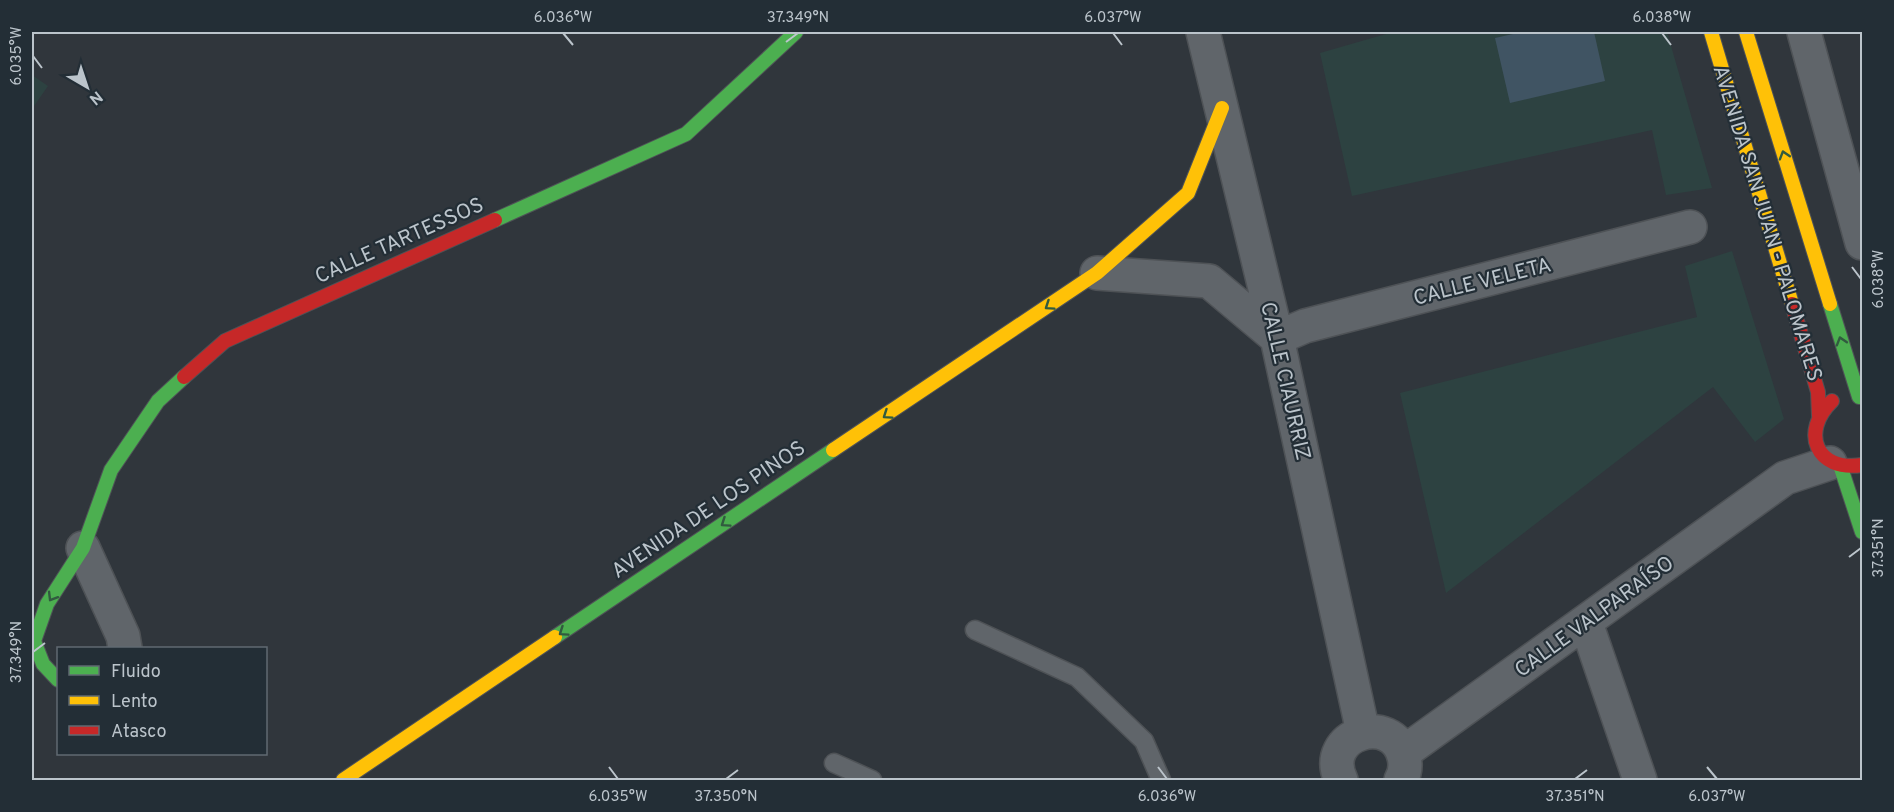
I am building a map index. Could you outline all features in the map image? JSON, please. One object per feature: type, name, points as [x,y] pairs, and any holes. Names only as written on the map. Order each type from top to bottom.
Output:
[{"type":"street","name":"CALLE TARTESSOS","points":[[57,679],[43,664],[34,641],[47,604],[83,548],[111,470],[158,401],[225,341],[686,134],[796,32]]},
{"type":"street","name":"CALLE CIAURRIZ","points":[[1203,32],[1276,338],[1363,732]]},
{"type":"street","name":"AVENIDA SAN JUAN - PALOMARES","points":[[1711,32],[1818,392],[1816,444],[1822,455],[1836,466],[1863,532]]},
{"type":"street","name":"AVENIDA SAN JUAN - PALOMARES","points":[[1746,32],[1861,398]]},
{"type":"street","points":[[1804,32],[1863,243]]},
{"type":"street","name":"AVENIDA DE LOS PINOS","points":[[343,780],[1097,273],[1188,193],[1222,108]]},
{"type":"street","name":"CALLE VELETA","points":[[1276,338],[1305,326],[1690,227]]},
{"type":"street","points":[[1097,273],[1209,281],[1276,338]]},
{"type":"street","points":[[1817,424],[1827,405],[1838,398],[1845,395],[1861,398]]},
{"type":"street","name":"CALLE VALPARAÍSO","points":[[1785,478],[1817,424]]},
{"type":"street","points":[[1836,466],[1863,465]]},
{"type":"street","name":"CALLE VALPARAÍSO","points":[[1402,767],[1586,623],[1785,478],[1836,466]]},
{"type":"street","points":[[83,548],[123,636],[125,647]]},
{"type":"street","points":[[1586,623],[1640,780]]},
{"type":"street","points":[[1341,780],[1337,763],[1340,751],[1352,737],[1363,732],[1384,733],[1397,743],[1402,767]]},
{"type":"lane","points":[[975,630],[1077,677],[1144,741],[1161,780]]},
{"type":"lane","points":[[834,763],[872,780]]},
{"type":"green space","points":[[1393,32],[1667,32],[1712,188],[1666,195],[1652,130],[1352,196],[1320,53]]},
{"type":"green space","points":[[32,75],[48,86],[32,109]]},
{"type":"green space","points":[[1732,251],[1784,419],[1755,442],[1713,387],[1446,593],[1400,393],[1697,317],[1685,266]]},
{"type":"water","points":[[1522,32],[1594,32],[1605,81],[1510,103],[1495,38]]},
{"type":"traffic: fast","points":[[495,220],[686,134],[796,32]]},
{"type":"traffic: fast","points":[[1830,304],[1859,397]]},
{"type":"traffic: fast","points":[[57,679],[43,664],[34,641],[47,604],[83,548],[111,470],[158,401],[184,377]]},
{"type":"traffic: fast","points":[[555,637],[833,450]]},
{"type":"traffic: fast","points":[[1841,468],[1862,532]]},
{"type":"traffic: slow","points":[[1711,32],[1792,304]]},
{"type":"traffic: slow","points":[[1746,32],[1830,304]]},
{"type":"traffic: slow","points":[[833,450],[1097,273],[1188,193],[1222,108]]},
{"type":"traffic: slow","points":[[343,780],[555,637]]},
{"type":"traffic: jam","points":[[184,377],[225,341],[495,220]]},
{"type":"traffic: jam","points":[[1792,304],[1818,392],[1819,416]]},
{"type":"traffic: jam","points":[[1832,401],[1822,413],[1817,425],[1815,437],[1818,447],[1824,456],[1833,462],[1846,466],[1862,465]]}]
